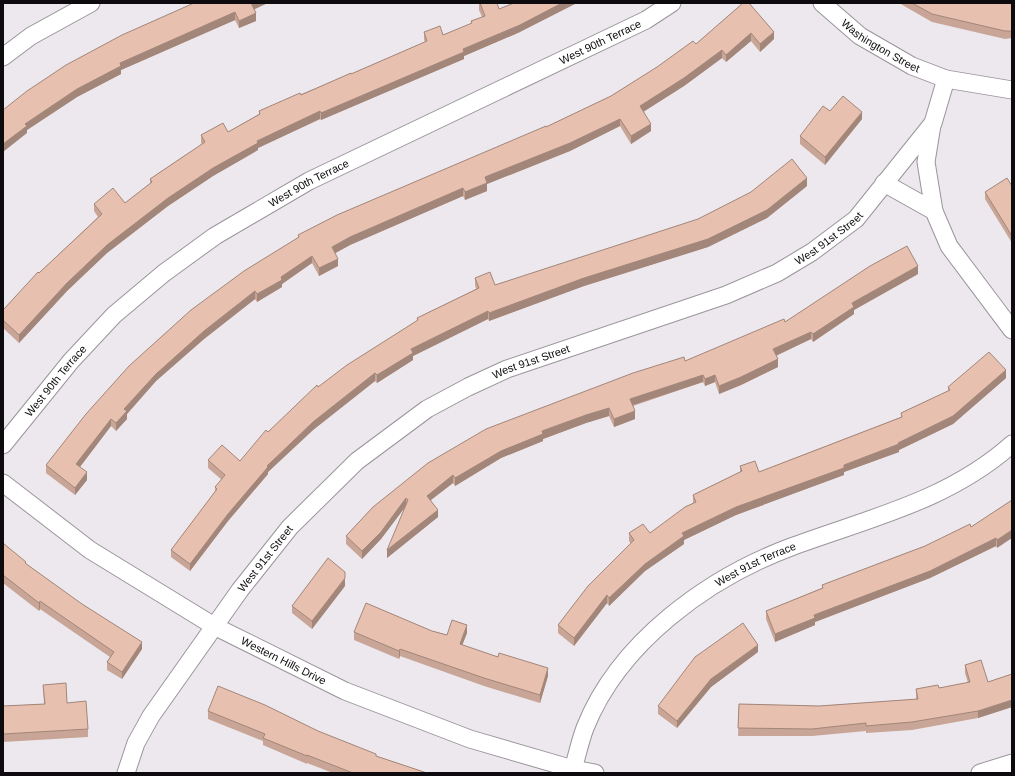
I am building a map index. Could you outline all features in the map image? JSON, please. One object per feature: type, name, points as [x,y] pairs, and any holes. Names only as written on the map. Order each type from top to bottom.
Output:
[{"type":"street","points":[[3,57],[31,36],[91,3]]},
{"type":"street","name":"West 90th Terrace","points":[[3,445],[71,361],[114,315],[164,273],[215,236],[308,181],[646,20],[672,3]]},
{"type":"street","name":"Washington Street","points":[[822,3],[860,36],[912,66],[946,79]]},
{"type":"street","points":[[946,79],[1012,90]]},
{"type":"street","name":"West 91st Street","points":[[126,773],[136,743],[151,716],[240,590],[290,527],[357,461],[427,409],[468,387],[507,369],[726,295],[777,273],[812,252],[856,219],[932,123],[946,79]]},
{"type":"street","points":[[932,123],[926,162],[934,211],[949,246],[1012,330]]},
{"type":"street","points":[[884,183],[934,211]]},
{"type":"street","name":"West 91st Terrace","points":[[573,769],[585,728],[607,687],[640,645],[676,612],[716,584],[752,564],[791,547],[900,510],[960,481],[996,458],[1012,444]]},
{"type":"street","name":"Western Hills Drive","points":[[3,483],[90,550],[214,626],[345,691],[470,739],[573,769],[595,773]]},
{"type":"street","points":[[980,773],[1012,763]]},
{"type":"building","points":[[194,3],[251,3],[256,13],[239,21],[235,12],[120,63],[121,66],[77,89],[25,124],[27,126],[3,144],[3,110],[27,91],[66,65],[122,35]]},
{"type":"building","points":[[480,3],[497,3],[499,9],[514,3],[562,3],[520,25],[463,49],[464,52],[321,113],[320,111],[257,141],[258,143],[213,168],[168,198],[107,245],[67,283],[19,335],[3,320],[3,310],[38,272],[39,273],[102,214],[94,204],[113,188],[125,203],[152,182],[150,179],[205,142],[201,135],[223,123],[228,132],[260,114],[259,111],[300,93],[301,95],[427,41],[424,32],[440,26],[443,35],[472,23],[471,21],[485,16]]},
{"type":"building","points":[[743,3],[749,3],[774,32],[760,44],[751,33],[726,55],[722,50],[684,78],[640,106],[651,124],[631,136],[620,119],[570,143],[485,177],[487,183],[465,192],[463,188],[350,237],[332,247],[338,259],[319,268],[312,256],[281,277],[282,280],[257,294],[255,291],[204,331],[156,374],[124,409],[127,411],[116,423],[111,419],[76,464],[87,472],[75,488],[46,465],[86,414],[129,366],[191,310],[244,271],[299,237],[298,235],[337,215],[546,127],[611,96],[657,67],[693,41],[696,44]]},
{"type":"building","points":[[912,3],[1012,4],[1012,31],[1005,31],[932,14]]},
{"type":"building","points":[[843,96],[862,112],[825,157],[800,136],[823,106],[830,111]]},
{"type":"building","points":[[792,159],[807,178],[767,210],[708,239],[584,278],[489,313],[488,311],[411,349],[413,353],[377,375],[375,373],[313,422],[267,466],[268,467],[228,514],[190,564],[171,550],[217,489],[215,487],[225,475],[208,460],[222,445],[240,461],[266,430],[268,432],[317,385],[318,387],[347,365],[418,320],[417,318],[479,288],[475,278],[490,272],[495,285],[698,219],[751,192]]},
{"type":"building","points":[[1007,178],[1012,186],[1012,236],[985,192]]},
{"type":"building","points":[[907,246],[918,266],[852,303],[854,307],[813,334],[811,332],[773,349],[778,359],[719,386],[715,375],[705,379],[703,375],[630,399],[635,411],[614,419],[609,408],[542,431],[543,434],[501,451],[455,478],[453,475],[427,496],[438,510],[387,550],[408,500],[406,498],[381,532],[362,551],[346,536],[373,507],[428,463],[486,429],[633,373],[684,357],[685,361],[784,319],[785,322],[870,266]]},
{"type":"building","points":[[989,352],[1006,370],[953,416],[898,443],[899,444],[844,465],[844,468],[736,507],[682,533],[684,536],[645,564],[609,598],[607,595],[574,638],[558,625],[588,586],[634,540],[629,533],[643,524],[650,533],[685,507],[696,502],[693,495],[742,471],[740,466],[755,461],[759,472],[902,417],[901,413],[950,390],[948,387]]},
{"type":"building","points":[[1012,500],[1012,530],[997,540],[996,538],[930,571],[814,615],[815,618],[775,634],[766,611],[823,588],[822,585],[925,546],[970,524],[971,527]]},
{"type":"building","points":[[3,543],[26,562],[25,563],[82,604],[142,642],[122,672],[107,662],[114,652],[40,601],[39,603],[3,575]]},
{"type":"building","points":[[328,558],[345,572],[345,578],[312,621],[292,606]]},
{"type":"building","points":[[366,603],[432,631],[447,635],[452,620],[467,625],[460,644],[498,657],[499,653],[548,668],[540,695],[484,678],[400,649],[399,651],[354,632]]},
{"type":"building","points":[[743,623],[758,645],[711,679],[677,721],[658,706],[695,657]]},
{"type":"building","points":[[981,660],[988,682],[1012,674],[1012,700],[978,711],[912,722],[866,726],[866,723],[812,729],[738,728],[739,704],[819,706],[918,699],[916,689],[938,685],[939,688],[970,682],[965,665]]},
{"type":"building","points":[[66,683],[67,703],[86,701],[88,729],[3,734],[3,706],[45,704],[43,685]]},
{"type":"building","points":[[218,686],[265,705],[318,731],[376,754],[376,756],[427,773],[353,773],[263,738],[265,734],[208,711]]}]
